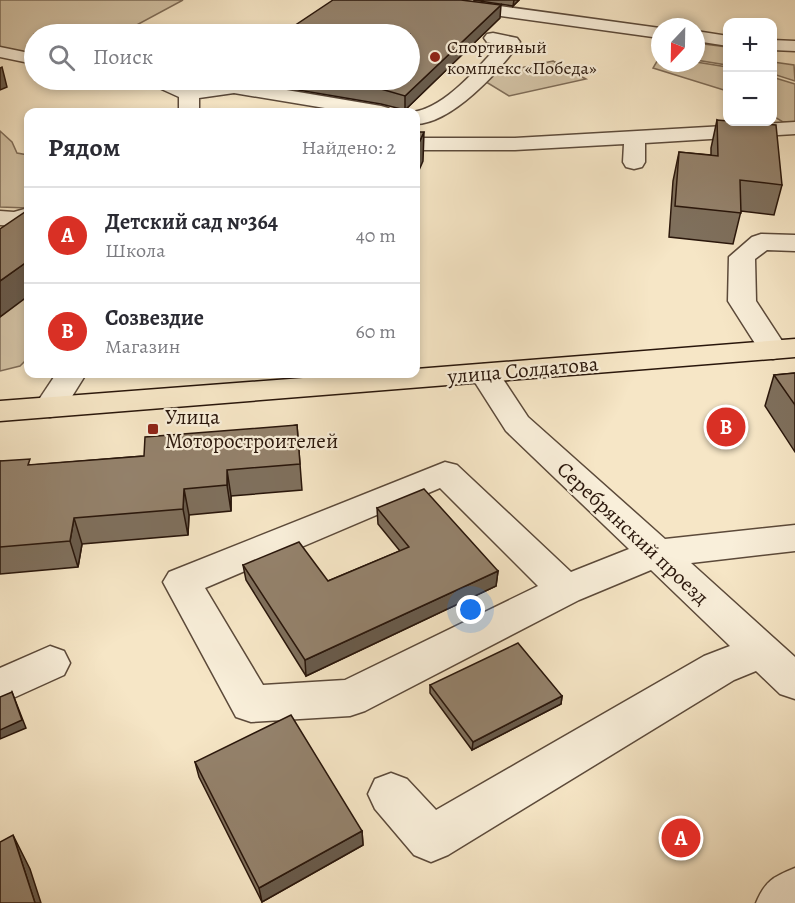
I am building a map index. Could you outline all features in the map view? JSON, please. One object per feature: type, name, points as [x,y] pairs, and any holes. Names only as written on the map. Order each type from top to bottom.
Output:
[{"type":"main road","name":"улица Солдатова","points":[[420,378],[784,349]]},
{"type":"main road","name":"улица Солдатова","points":[[0,411],[419,378]]},
{"type":"street","points":[[421,0],[651,34]]},
{"type":"street","points":[[420,118],[432,116],[449,101],[459,98],[511,42],[493,38]]},
{"type":"street","points":[[705,38],[723,40]]},
{"type":"street","points":[[777,45],[795,46]]},
{"type":"street","points":[[0,52],[24,57]]},
{"type":"street","points":[[172,90],[190,103],[210,101],[253,108]]},
{"type":"street","points":[[190,103],[226,90]]},
{"type":"street","points":[[252,90],[357,108]]},
{"type":"street","points":[[420,144],[515,144],[795,128]]},
{"type":"street","points":[[634,162],[635,137]]},
{"type":"street","points":[[0,218],[16,219],[24,216]]},
{"type":"street","points":[[784,349],[742,301],[742,257],[761,242],[795,243]]},
{"type":"street","name":"Серебрянский проезд","points":[[483,373],[517,424],[795,682]]},
{"type":"street","points":[[50,407],[68,378]]},
{"type":"street","points":[[565,590],[445,473],[182,582],[250,704],[350,698],[565,590],[656,554],[795,538]]},
{"type":"street","points":[[391,794],[431,839],[719,668],[761,651]]},
{"type":"street","points":[[0,687],[50,663]]},
{"type":"street","points":[[781,903],[795,893]]},
{"type":"shaded area","points":[[0,0],[183,0],[139,24],[24,24],[24,52],[0,47]]},
{"type":"shaded area","points":[[705,44],[723,46],[723,64],[705,61]]},
{"type":"shaded area","points":[[553,61],[586,79],[509,96],[478,77]]},
{"type":"shaded area","points":[[705,63],[723,66],[723,90],[666,72],[705,72]]},
{"type":"shaded area","points":[[777,63],[794,65],[795,81],[777,75]]},
{"type":"shaded area","points":[[777,79],[795,84],[795,122],[783,122],[777,118]]},
{"type":"shaded area","points":[[0,131],[12,142],[17,153],[24,154],[24,208],[0,207]]},
{"type":"shaded area","points":[[24,297],[24,362],[20,366],[0,371],[0,316]]},
{"type":"building","points":[[333,0],[461,0],[501,5],[420,82],[420,24],[297,24]]},
{"type":"building","points":[[384,90],[411,90],[405,96]]},
{"type":"building","points":[[717,120],[723,121],[723,126],[776,126],[782,185],[740,180],[741,213],[675,206],[679,152],[718,156]]},
{"type":"building","points":[[24,213],[24,264],[0,281],[0,229]]},
{"type":"building","points":[[795,373],[795,405],[774,375]]},
{"type":"building","points":[[297,425],[300,464],[227,470],[227,485],[184,489],[183,509],[74,518],[70,541],[0,547],[0,461],[30,459],[28,465],[144,456],[145,437]]},
{"type":"building","points":[[424,489],[498,571],[305,660],[243,565],[299,542],[328,581],[409,547],[377,508]]},
{"type":"building","points":[[518,643],[562,696],[473,742],[430,685]]},
{"type":"building","points":[[12,692],[22,720],[0,730],[0,697]]},
{"type":"building","points":[[291,715],[362,831],[259,888],[195,762]]},
{"type":"building","points":[[13,835],[35,903],[0,903],[0,842]]},
{"type":"place","name":"Спортивный комплекс «Победа»","points":[[435,57]]},
{"type":"place","name":"Созвездие","points":[[726,427]]},
{"type":"place","name":"Улица Моторостроителей","points":[[153,429]]},
{"type":"place","name":"Детский сад №364","points":[[681,838]]}]
